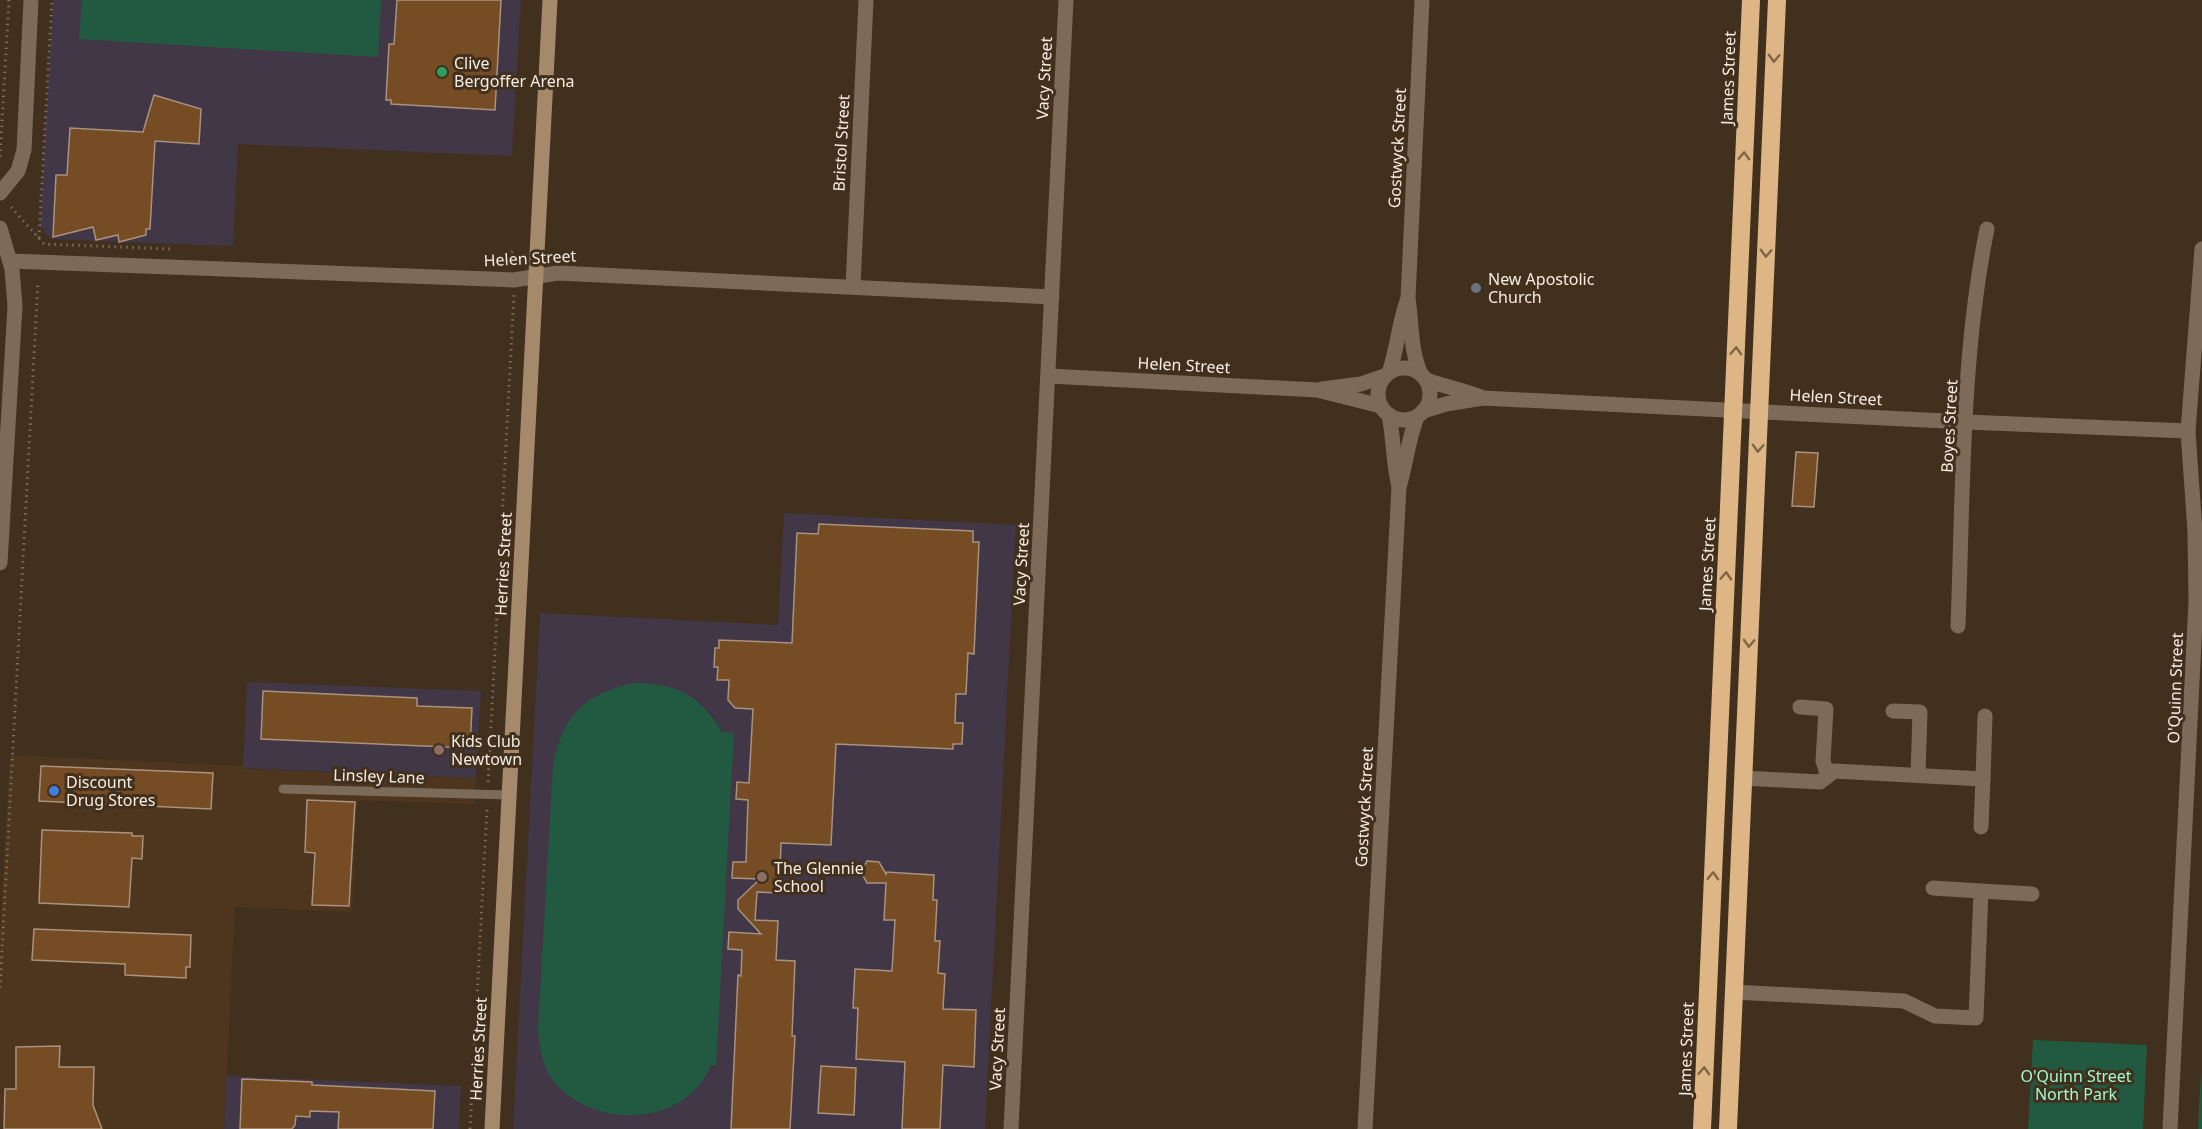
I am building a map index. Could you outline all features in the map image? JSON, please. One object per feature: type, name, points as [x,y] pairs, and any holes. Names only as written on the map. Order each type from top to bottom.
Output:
[{"type":"highway","name":"James Street","points":[[1702,1129],[1751,0]]},
{"type":"highway","points":[[1728,1129],[1777,0]]},
{"type":"street","points":[[0,193],[18,171],[24,150],[31,0]]},
{"type":"street","name":"Herries Street","points":[[492,1129],[550,0]]},
{"type":"street","name":"Bristol Street","points":[[853,287],[866,0]]},
{"type":"street","name":"Vacy Street","points":[[1011,1129],[1066,0]]},
{"type":"street","name":"Gostwyck Street","points":[[1422,0],[1408,298],[1414,353],[1424,377]]},
{"type":"street","points":[[0,228],[10,261],[15,306],[0,563]]},
{"type":"street","name":"Boyes Street","points":[[1958,626],[1966,422],[1976,281],[1987,229]]},
{"type":"street","name":"O'Quinn Street","points":[[2170,1129],[2196,601],[2195,532],[2188,431],[2202,249]]},
{"type":"street","name":"Helen Street","points":[[10,261],[514,280],[554,273],[1052,297]]},
{"type":"street","name":"Gostwyck Street","points":[[1387,373],[1408,298]]},
{"type":"street","points":[[1406,367],[1424,377],[1430,396],[1420,414],[1400,420],[1385,411],[1377,391],[1387,373],[1406,367]]},
{"type":"street","name":"Helen Street","points":[[1049,376],[1317,390],[1361,384],[1387,373]]},
{"type":"street","name":"Helen Street","points":[[1424,377],[1483,398]]},
{"type":"street","name":"Helen Street","points":[[1317,390],[1385,411]]},
{"type":"street","name":"Helen Street","points":[[1420,414],[1446,404],[1483,398],[2188,431]]},
{"type":"street","name":"Gostwyck Street","points":[[1385,411],[1393,436],[1394,466],[1399,487]]},
{"type":"street","name":"Gostwyck Street","points":[[1365,1129],[1399,487],[1405,468],[1409,437],[1420,414]]},
{"type":"street","points":[[1800,707],[1826,708],[1823,760],[1828,776]]},
{"type":"street","points":[[1893,711],[1920,712],[1918,776]]},
{"type":"street","points":[[1981,827],[1985,716]]},
{"type":"street","points":[[1743,778],[1820,782],[1834,771],[1983,779]]},
{"type":"street","points":[[1933,888],[2032,894]]},
{"type":"street","points":[[1734,992],[1904,1000],[1935,1017],[1976,1018],[1981,891]]},
{"type":"lane","name":"Linsley Lane","points":[[283,789],[509,795]]},
{"type":"path","points":[[0,157],[9,0]]},
{"type":"path","points":[[11,207],[39,240],[52,0]]},
{"type":"path","points":[[488,785],[514,280]]},
{"type":"path","points":[[0,988],[38,281]]},
{"type":"path","points":[[470,1129],[487,809]]},
{"type":"shaded area","points":[[53,0],[521,0],[512,156],[238,144],[233,246],[51,239],[40,227]]},
{"type":"shaded area","name":"The Glennie School","points":[[784,513],[1016,525],[985,1129],[513,1129],[540,613],[778,625]]},
{"type":"shaded area","points":[[247,682],[481,691],[476,778],[243,768]]},
{"type":"shaded area","points":[[10,755],[243,766],[243,769],[476,778],[475,804],[357,800],[352,912],[235,907],[224,1129],[0,1129],[0,933]]},
{"type":"shaded area","points":[[226,1076],[461,1086],[459,1129],[224,1129]]},
{"type":"green space","points":[[82,0],[381,0],[378,57],[79,39]]},
{"type":"green space","points":[[635,683],[663,686],[686,694],[705,709],[722,732],[734,733],[716,1066],[711,1065],[698,1086],[681,1101],[660,1111],[637,1115],[613,1114],[590,1108],[570,1097],[553,1081],[546,1069],[540,1049],[538,1028],[553,765],[557,748],[570,720],[579,709],[603,693]]},
{"type":"green space","name":"O'Quinn Street North Park","points":[[2033,1040],[2147,1045],[2143,1129],[2028,1129]]},
{"type":"green space","points":[[2201,1069],[2202,1129],[2198,1129]]},
{"type":"building","name":"Clive Bergoffer Arena","points":[[397,0],[501,0],[495,110],[391,104],[391,100],[386,100],[389,44],[394,44]]},
{"type":"building","points":[[154,95],[201,109],[199,144],[155,141],[150,229],[146,229],[146,235],[119,242],[118,235],[96,240],[93,227],[53,237],[56,175],[67,175],[70,128],[143,132]]},
{"type":"building","points":[[1796,452],[1818,453],[1814,507],[1792,506]]},
{"type":"building","points":[[819,524],[973,531],[973,542],[979,542],[974,654],[968,653],[966,694],[956,694],[955,723],[963,723],[962,744],[953,744],[953,749],[836,744],[831,845],[781,843],[779,893],[757,892],[755,920],[778,921],[776,960],[795,961],[792,1036],[795,1036],[790,1129],[731,1129],[738,975],[741,976],[742,950],[728,949],[729,932],[761,934],[738,909],[738,900],[760,879],[732,878],[733,862],[746,862],[748,800],[736,799],[737,782],[749,783],[753,709],[735,708],[728,700],[729,680],[717,680],[718,667],[714,667],[715,648],[719,648],[719,640],[792,643],[797,533],[818,534]]},
{"type":"building","points":[[263,691],[417,698],[417,706],[472,708],[470,748],[261,739]]},
{"type":"building","points":[[41,766],[213,773],[211,809],[39,801]]},
{"type":"building","points":[[307,800],[355,802],[349,906],[312,905],[315,853],[305,852]]},
{"type":"building","points":[[42,830],[132,833],[132,836],[143,836],[142,859],[132,858],[129,907],[39,903]]},
{"type":"building","points":[[867,861],[879,862],[886,874],[886,872],[934,875],[933,900],[937,900],[935,941],[940,941],[938,973],[945,974],[943,1009],[976,1010],[974,1067],[943,1065],[940,1129],[902,1129],[905,1062],[856,1059],[858,1008],[853,1008],[855,969],[892,971],[895,920],[884,920],[886,883],[867,883],[861,872]]},
{"type":"building","points":[[34,929],[191,935],[190,967],[186,967],[186,978],[125,975],[125,964],[32,960]]},
{"type":"building","points":[[60,1046],[59,1067],[94,1067],[93,1105],[102,1129],[4,1129],[5,1089],[16,1089],[16,1047]]},
{"type":"building","points":[[821,1066],[856,1068],[854,1115],[818,1113]]},
{"type":"building","points":[[242,1079],[435,1091],[433,1129],[338,1129],[339,1112],[310,1111],[310,1117],[296,1116],[292,1129],[240,1129]]},
{"type":"place","name":"Clive Bergoffer Arena","points":[[442,72]]},
{"type":"place","name":"New Apostolic Church","points":[[1476,288]]},
{"type":"place","name":"Kids Club Newtown","points":[[439,750]]},
{"type":"place","name":"Discount Drug Stores","points":[[54,791]]},
{"type":"place","name":"The Glennie School","points":[[762,877]]}]
